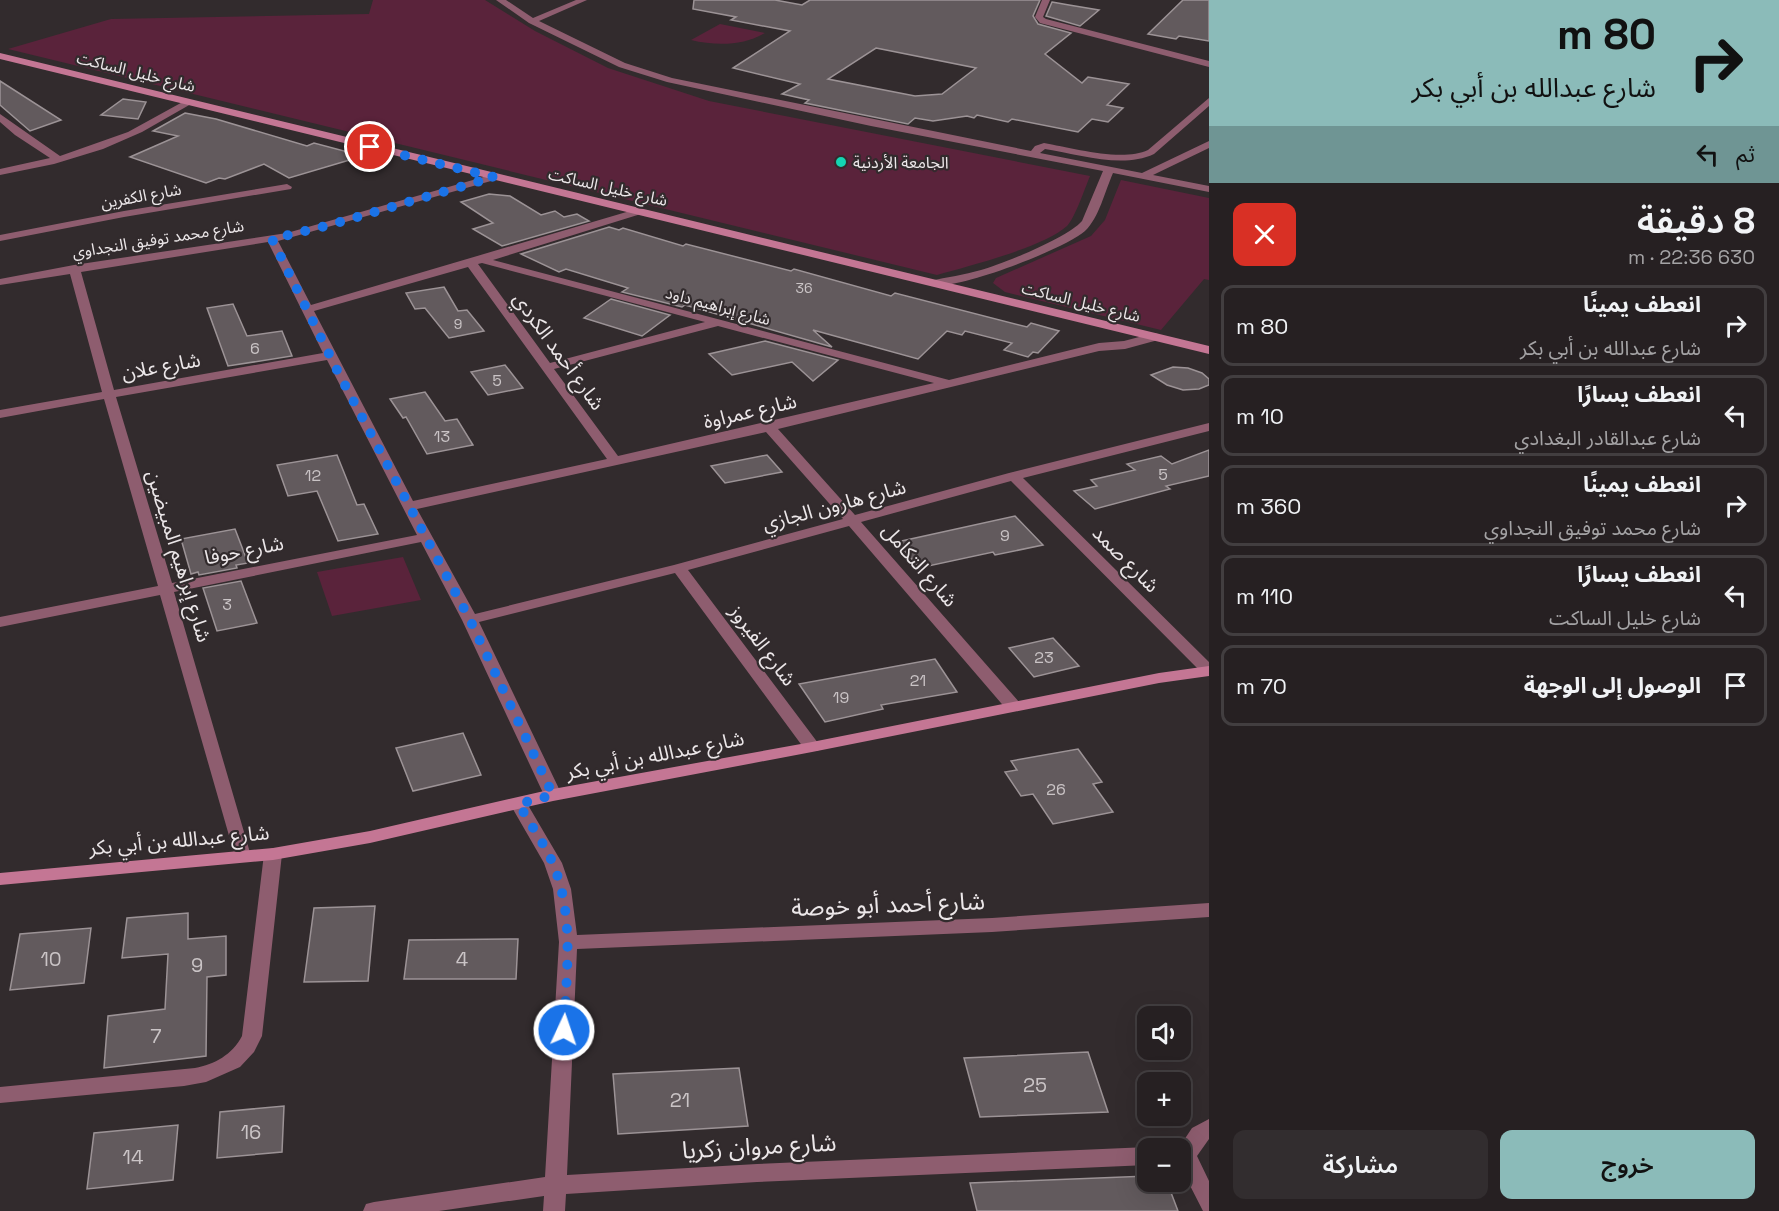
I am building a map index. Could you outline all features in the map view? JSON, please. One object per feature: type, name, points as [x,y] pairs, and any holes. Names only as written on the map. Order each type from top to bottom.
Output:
[{"type":"street","points":[[500,0],[532,21],[622,65],[670,80],[1033,156],[1209,189]]},
{"type":"street","points":[[532,21],[583,0]]},
{"type":"street","points":[[1046,0],[1039,17],[1043,21],[1180,54],[1209,64]]},
{"type":"street","name":"شارع خليل الساكت","points":[[0,56],[1209,350]]},
{"type":"street","points":[[0,172],[58,159],[131,134],[188,102]]},
{"type":"street","points":[[1033,156],[1038,148],[1044,146],[1107,156],[1140,157],[1151,152],[1209,102]]},
{"type":"street","points":[[0,117],[18,133],[58,159]]},
{"type":"street","points":[[0,136],[18,133]]},
{"type":"street","points":[[1143,176],[1209,144]]},
{"type":"street","points":[[934,283],[984,273],[1047,248],[1080,230],[1087,222],[1110,170]]},
{"type":"street","name":"شارع محمد توفيق النجداوي","points":[[0,282],[74,268],[272,239],[330,225],[494,177]]},
{"type":"street","name":"شارع الكفرين","points":[[0,238],[124,214],[287,187]]},
{"type":"street","points":[[309,309],[476,262],[640,211]]},
{"type":"street","points":[[272,239],[309,309],[330,356],[470,620],[553,795]]},
{"type":"street","name":"شارع إبراهيم داود","points":[[476,262],[947,383]]},
{"type":"street","name":"شارع أحمد الكردي","points":[[476,262],[547,367],[615,461]]},
{"type":"street","name":"شارع إبراهيم المبيضين","points":[[74,268],[108,395],[166,587],[242,856]]},
{"type":"street","points":[[983,296],[984,273]]},
{"type":"street","points":[[547,367],[716,323]]},
{"type":"street","points":[[1099,347],[1114,337],[1119,328]]},
{"type":"street","name":"شارع عمراوة","points":[[410,506],[769,427],[1099,347],[1125,345],[1154,337]]},
{"type":"street","name":"شارع علان","points":[[0,414],[330,356]]},
{"type":"street","name":"شارع التكامل","points":[[769,427],[1013,706]]},
{"type":"street","name":"شارع هارون الجازي","points":[[470,620],[679,568],[1014,476],[1209,427]]},
{"type":"street","name":"شارع صمد","points":[[1014,476],[1209,671]]},
{"type":"street","name":"شارع حوفا","points":[[0,622],[166,587],[426,537]]},
{"type":"street","name":"شارع الفيروز","points":[[679,568],[812,747]]},
{"type":"street","name":"شارع عبدالله بن أبي بكر","points":[[0,879],[273,854],[370,837],[553,795],[812,747],[1159,678],[1209,671]]},
{"type":"street","points":[[519,804],[553,863],[562,889],[568,942],[554,1211]]},
{"type":"street","points":[[0,1095],[184,1078],[204,1075],[236,1061],[246,1049],[252,1036],[273,854]]},
{"type":"street","name":"شارع أحمد أبو خوصة","points":[[568,942],[992,925],[1209,910]]},
{"type":"street","points":[[1191,1144],[1199,1134],[1209,1128]]},
{"type":"street","name":"شارع مروان زكريا","points":[[374,1211],[555,1185],[757,1173],[1137,1156]]},
{"type":"street","points":[[1191,1170],[1209,1204]]},
{"type":"shaded area","points":[[373,0],[485,0],[535,31],[608,68],[709,101],[1090,176],[1070,222],[1056,234],[1005,255],[937,275],[8,49],[111,19],[369,14]]},
{"type":"shaded area","points":[[720,24],[765,33],[739,43],[729,44],[691,40]]},
{"type":"shaded area","points":[[1121,180],[1209,198],[1209,280],[1204,279],[1161,330],[1005,292],[993,283],[996,278],[1091,236],[1105,220]]},
{"type":"shaded area","points":[[403,557],[421,600],[332,616],[317,572]]},
{"type":"building","points":[[694,0],[775,0],[802,5],[810,0],[1040,0],[1033,16],[1038,24],[1071,33],[1045,54],[1082,83],[1088,77],[1129,84],[1107,105],[1123,108],[1108,122],[1092,119],[1078,132],[1012,119],[1008,122],[977,115],[974,118],[967,116],[933,121],[915,118],[908,124],[805,103],[809,100],[782,94],[800,84],[733,68],[790,31],[731,20],[736,17],[693,9]],"holes":[[[876,48],[976,68],[942,94],[915,96],[828,79]]]},
{"type":"building","points":[[1183,0],[1209,0],[1209,41],[1148,34]]},
{"type":"building","points":[[1052,2],[1099,10],[1080,26],[1046,16]]},
{"type":"building","points":[[0,81],[61,120],[30,131],[0,105]]},
{"type":"building","points":[[123,99],[146,102],[138,119],[101,115]]},
{"type":"building","points":[[185,113],[216,119],[307,146],[314,143],[363,156],[289,178],[264,164],[225,179],[219,178],[206,183],[130,157],[178,136],[153,131]]},
{"type":"building","points":[[489,194],[510,196],[541,215],[555,211],[564,217],[577,214],[589,221],[502,246],[473,229],[493,223],[461,202]]},
{"type":"building","points":[[609,227],[619,230],[623,228],[683,246],[686,244],[791,271],[794,269],[891,296],[895,293],[1027,327],[1031,323],[1059,331],[1038,353],[1033,352],[1028,357],[1004,350],[1012,343],[965,331],[962,335],[947,331],[918,359],[813,330],[832,347],[685,305],[682,307],[622,292],[628,288],[566,269],[559,272],[521,254]]},
{"type":"building","points":[[444,287],[458,311],[467,310],[484,331],[449,338],[425,308],[415,309],[406,293]]},
{"type":"building","points":[[611,299],[670,315],[642,336],[584,318]]},
{"type":"building","points":[[233,304],[247,336],[282,331],[292,356],[228,366],[207,308]]},
{"type":"building","points":[[765,341],[838,360],[813,381],[792,362],[732,375],[709,354]]},
{"type":"building","points":[[505,365],[523,388],[488,395],[471,372]]},
{"type":"building","points":[[1173,367],[1188,368],[1202,373],[1209,379],[1209,385],[1199,389],[1183,390],[1167,385],[1151,375]]},
{"type":"building","points":[[425,392],[445,421],[457,419],[473,445],[427,454],[406,417],[403,418],[390,399]]},
{"type":"building","points":[[1209,450],[1209,476],[1166,486],[1170,489],[1095,509],[1074,491],[1097,486],[1091,480],[1135,470],[1127,464],[1161,456],[1172,464]]},
{"type":"building","points":[[337,455],[357,505],[364,504],[378,534],[338,541],[317,491],[288,496],[277,465]]},
{"type":"building","points":[[767,455],[782,472],[725,483],[711,466]]},
{"type":"building","points":[[1015,516],[1043,545],[995,555],[993,552],[919,568],[897,542]]},
{"type":"building","points":[[235,529],[248,563],[236,565],[237,568],[199,575],[198,572],[191,574],[181,539]]},
{"type":"building","points":[[241,581],[257,623],[217,631],[203,588]]},
{"type":"building","points":[[1053,638],[1079,666],[1034,677],[1009,648]]},
{"type":"building","points":[[935,659],[957,692],[881,705],[883,709],[825,722],[799,684]]},
{"type":"building","points":[[463,733],[481,775],[413,791],[396,748]]},
{"type":"building","points":[[1078,749],[1102,782],[1093,784],[1113,812],[1053,824],[1033,794],[1021,796],[1005,772],[1017,770],[1011,761]]},
{"type":"building","points":[[375,906],[368,981],[304,982],[314,908]]},
{"type":"building","points":[[188,913],[188,939],[226,936],[226,975],[207,977],[206,1056],[104,1068],[108,1016],[165,1009],[168,954],[122,958],[127,918]]},
{"type":"building","points":[[91,928],[84,983],[10,990],[20,934]]},
{"type":"building","points":[[518,939],[516,979],[404,979],[409,940]]},
{"type":"building","points":[[1088,1052],[1108,1112],[980,1117],[964,1058]]},
{"type":"building","points":[[739,1068],[748,1126],[618,1134],[613,1074]]},
{"type":"building","points":[[284,1106],[282,1152],[217,1158],[220,1112]]},
{"type":"building","points":[[178,1125],[173,1180],[87,1189],[94,1133]]},
{"type":"building","points":[[1137,1176],[1137,1192],[1171,1192],[1178,1211],[977,1211],[970,1183]]},
{"type":"place","name":"الجامعة الأردنية","points":[[841,162]]},
{"type":"route","points":[[370,147],[494,177],[330,225],[272,239],[368,430],[470,620],[553,795],[519,804],[553,863],[562,889],[568,942],[564,1030]]}]
